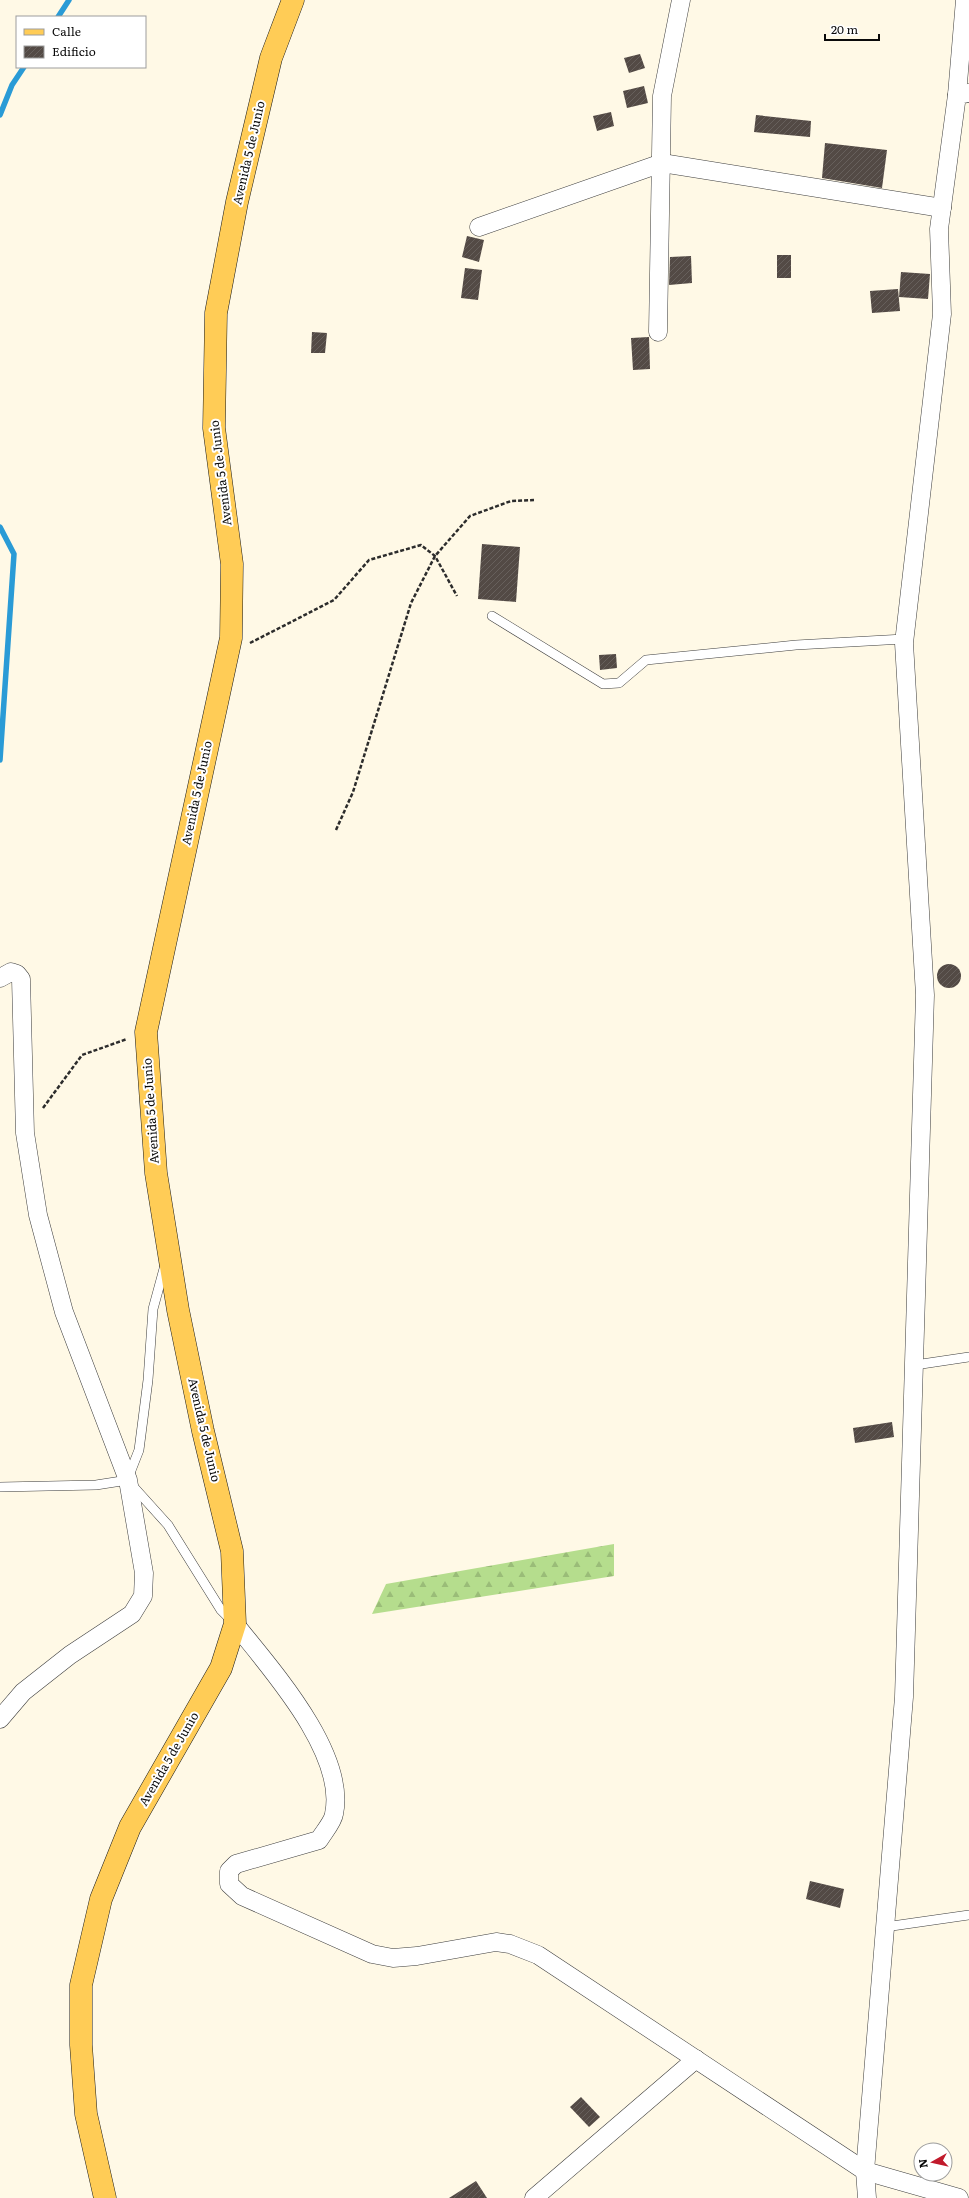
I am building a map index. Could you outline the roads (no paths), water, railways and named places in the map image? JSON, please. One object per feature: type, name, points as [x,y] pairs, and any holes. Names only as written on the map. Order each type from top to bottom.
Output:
[{"type":"main road","name":"Avenida 5 de Junio","points":[[105,2198],[86,2114],[81,2045],[81,1985],[101,1898],[130,1827],[221,1668],[235,1624],[232,1551],[203,1431],[178,1310],[156,1173],[146,1032],[231,638],[232,564],[214,428],[216,313],[237,202],[271,58],[293,0]]},
{"type":"street","points":[[658,332],[662,96],[681,0]]},
{"type":"street","points":[[867,2198],[865,2171],[904,1697],[915,1365],[924,995],[904,639],[942,314],[939,229],[963,94],[964,0]]},
{"type":"street","points":[[479,227],[662,163],[942,208]]},
{"type":"street","points":[[0,978],[11,972],[17,974],[21,979],[25,1133],[38,1215],[64,1312],[128,1480],[144,1573],[143,1596],[132,1614],[70,1655],[40,1678],[23,1692],[0,1718]]},
{"type":"street","points":[[235,1624],[291,1694],[324,1748],[334,1782],[334,1814],[319,1840],[236,1864],[229,1870],[229,1884],[242,1896],[372,1954],[394,1958],[417,1956],[496,1942],[510,1944],[538,1955],[865,2171],[959,2198]]},
{"type":"street","points":[[534,2198],[696,2059]]},
{"type":"lane","points":[[492,616],[603,684],[619,683],[646,660],[796,645],[904,639]]},
{"type":"lane","points":[[128,1480],[139,1450],[148,1380],[153,1309],[168,1252]]},
{"type":"lane","points":[[915,1365],[969,1357]]},
{"type":"lane","points":[[0,1487],[96,1485],[128,1480]]},
{"type":"lane","points":[[128,1480],[168,1525],[221,1610],[235,1624]]},
{"type":"lane","points":[[885,1927],[969,1915]]},
{"type":"waterway","points":[[59,16],[69,0]]},
{"type":"waterway","points":[[0,115],[12,85],[23,68]]},
{"type":"waterway","points":[[0,527],[14,554],[0,760]]}]
